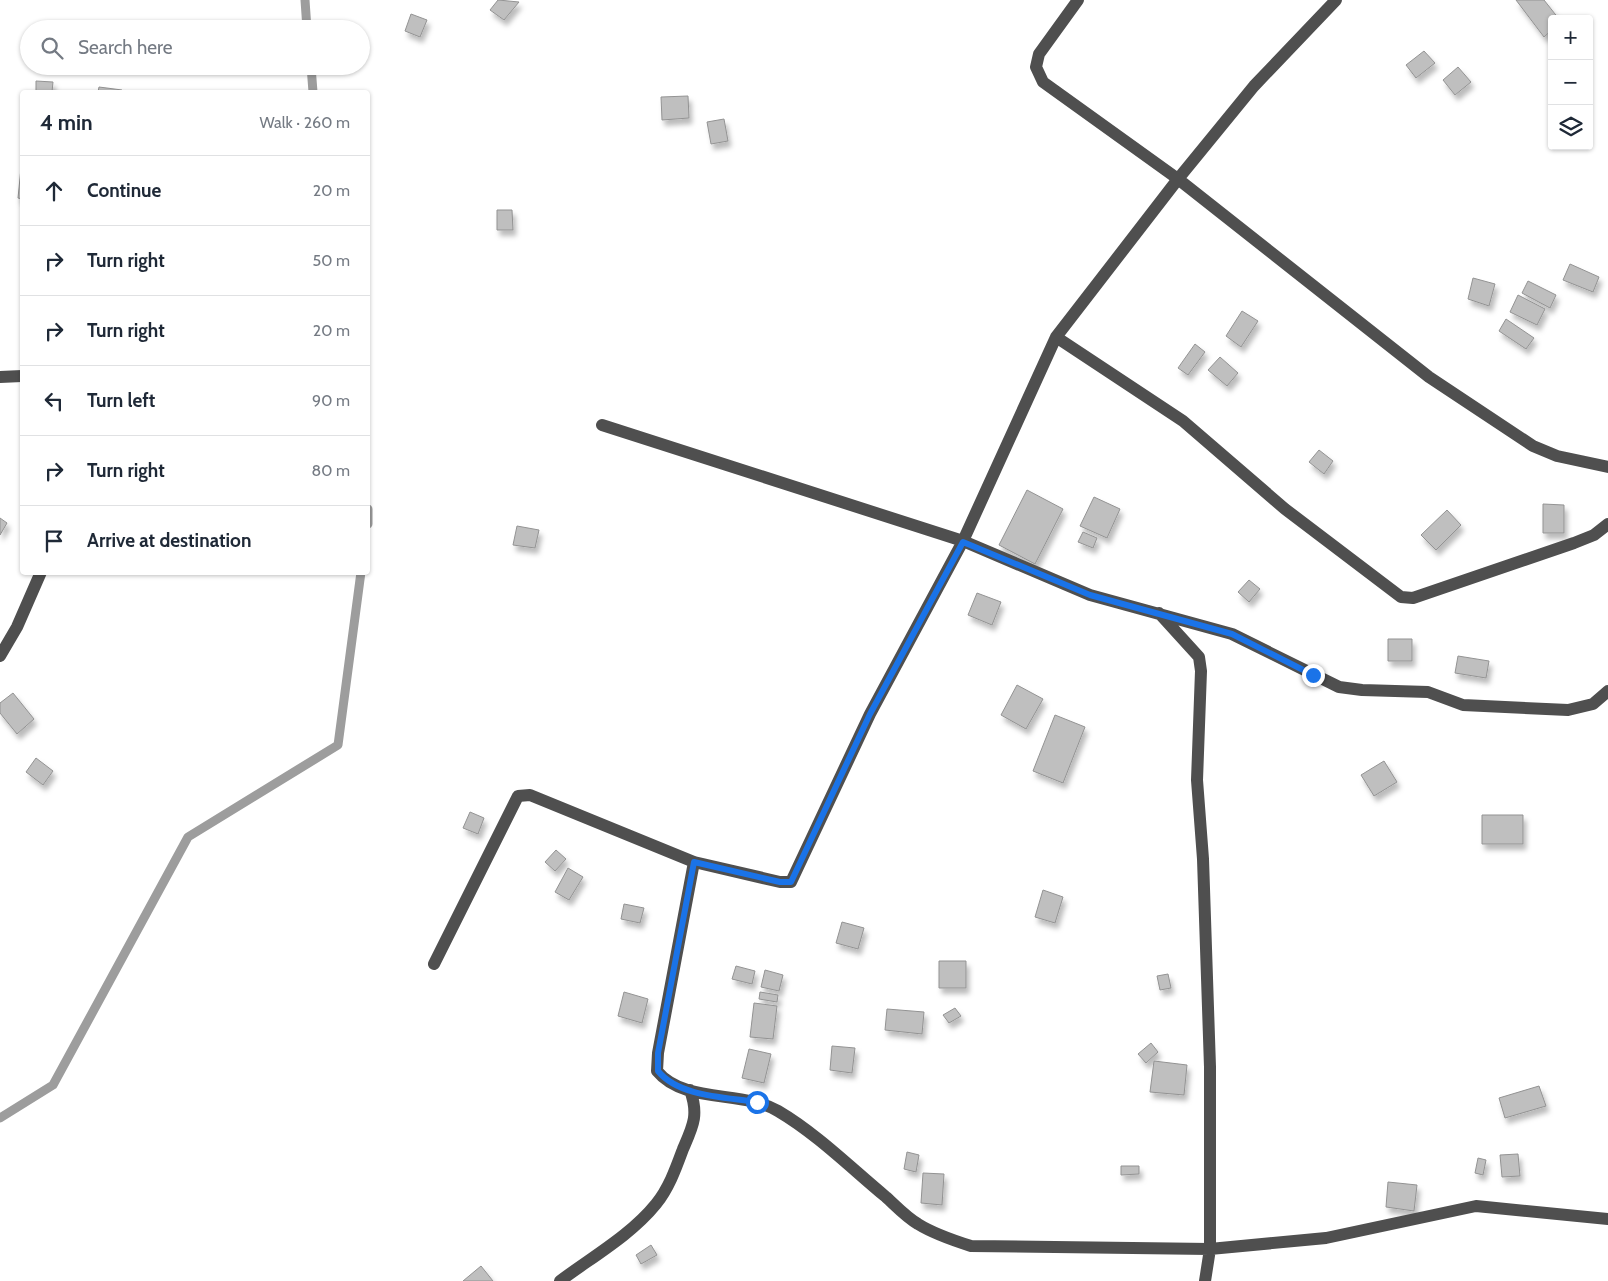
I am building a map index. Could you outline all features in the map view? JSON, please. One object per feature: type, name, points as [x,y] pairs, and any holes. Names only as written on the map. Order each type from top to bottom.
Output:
[{"type":"street","points":[[1078,0],[1039,54],[1036,67],[1043,82],[1178,179],[1429,377],[1534,446],[1558,456],[1608,467]]},
{"type":"street","points":[[434,964],[518,796],[530,795],[694,862],[780,882],[791,882],[870,714],[963,542],[1056,337],[1178,179],[1254,86],[1336,0]]},
{"type":"street","points":[[1056,337],[1183,422],[1285,509],[1400,597],[1413,598],[1574,543],[1594,535],[1608,524]]},
{"type":"street","points":[[0,376],[20,376]]},
{"type":"street","points":[[602,425],[963,542],[1090,595],[1232,634],[1339,687],[1362,690],[1428,692],[1463,705],[1568,710],[1593,704],[1608,691]]},
{"type":"street","points":[[0,656],[17,627],[40,575]]},
{"type":"street","points":[[1159,613],[1199,657],[1201,671],[1197,780],[1203,859],[1210,1067],[1210,1249],[1205,1281]]},
{"type":"street","points":[[694,862],[658,1053],[658,1071],[666,1081],[690,1090],[757,1102],[777,1110],[806,1131],[917,1223],[942,1237],[971,1246],[1210,1249],[1344,1235],[1476,1206],[1608,1219]]},
{"type":"street","points":[[560,1281],[639,1222],[656,1203],[671,1179],[694,1122],[695,1106],[690,1090]]},
{"type":"building","points":[[498,0],[519,2],[504,20],[490,10]]},
{"type":"building","points":[[1516,0],[1544,0],[1556,15],[1548,15],[1548,34],[1544,37]]},
{"type":"building","points":[[411,14],[427,20],[420,37],[405,31]]},
{"type":"building","points":[[1424,51],[1435,63],[1416,78],[1406,65]]},
{"type":"building","points":[[1458,67],[1471,82],[1455,95],[1443,80]]},
{"type":"building","points":[[36,81],[53,82],[52,90],[36,90]]},
{"type":"building","points":[[99,87],[122,90],[98,90]]},
{"type":"building","points":[[688,96],[689,118],[662,120],[661,97]]},
{"type":"building","points":[[724,119],[728,141],[711,144],[707,122]]},
{"type":"building","points":[[20,178],[20,198],[18,198]]},
{"type":"building","points":[[497,210],[512,210],[513,230],[497,230]]},
{"type":"building","points":[[1570,264],[1599,277],[1593,292],[1563,280]]},
{"type":"building","points":[[1473,278],[1495,284],[1489,306],[1468,299]]},
{"type":"building","points":[[1528,281],[1556,295],[1550,308],[1522,293]]},
{"type":"building","points":[[1518,295],[1545,309],[1537,325],[1510,312]]},
{"type":"building","points":[[1242,311],[1258,321],[1241,347],[1226,336]]},
{"type":"building","points":[[1506,319],[1534,338],[1526,349],[1499,331]]},
{"type":"building","points":[[1195,344],[1205,352],[1188,375],[1178,368]]},
{"type":"building","points":[[1220,357],[1238,373],[1227,386],[1208,370]]},
{"type":"building","points":[[1319,450],[1333,461],[1324,474],[1309,462]]},
{"type":"building","points":[[1027,490],[1063,509],[1035,564],[999,545]]},
{"type":"building","points":[[1094,497],[1120,509],[1107,538],[1080,526]]},
{"type":"building","points":[[1543,504],[1564,505],[1564,533],[1543,533]]},
{"type":"building","points":[[1447,510],[1461,525],[1436,550],[1421,535]]},
{"type":"building","points":[[0,518],[7,523],[0,535]]},
{"type":"building","points":[[517,526],[539,530],[535,548],[513,545]]},
{"type":"building","points":[[1083,532],[1097,538],[1093,548],[1078,542]]},
{"type":"building","points":[[1249,580],[1260,589],[1249,602],[1238,592]]},
{"type":"building","points":[[977,593],[1001,602],[992,625],[968,615]]},
{"type":"building","points":[[1388,639],[1412,639],[1412,661],[1388,661]]},
{"type":"building","points":[[1458,656],[1489,661],[1486,678],[1455,673]]},
{"type":"building","points":[[1017,685],[1043,699],[1026,729],[1001,715]]},
{"type":"building","points":[[13,693],[34,719],[17,734],[0,713],[0,703]]},
{"type":"building","points":[[1055,715],[1085,727],[1063,783],[1033,771]]},
{"type":"building","points":[[36,758],[53,771],[43,785],[26,772]]},
{"type":"building","points":[[1384,761],[1397,782],[1374,796],[1361,775]]},
{"type":"building","points":[[470,812],[484,818],[478,834],[463,828]]},
{"type":"building","points":[[1482,815],[1523,815],[1523,844],[1482,844]]},
{"type":"building","points":[[556,850],[566,859],[555,871],[545,862]]},
{"type":"building","points":[[568,868],[583,877],[569,900],[555,892]]},
{"type":"building","points":[[1043,890],[1063,897],[1055,923],[1035,917]]},
{"type":"building","points":[[624,904],[644,908],[640,923],[621,919]]},
{"type":"building","points":[[842,922],[864,928],[858,949],[836,943]]},
{"type":"building","points":[[939,961],[966,961],[966,988],[939,988]]},
{"type":"building","points":[[736,966],[755,971],[752,984],[732,979]]},
{"type":"building","points":[[765,970],[783,975],[779,991],[761,987]]},
{"type":"building","points":[[1168,974],[1171,988],[1160,990],[1157,976]]},
{"type":"building","points":[[624,992],[648,999],[642,1023],[618,1016]]},
{"type":"building","points":[[760,992],[778,995],[777,1002],[759,999]]},
{"type":"building","points":[[754,1003],[777,1006],[773,1039],[750,1037]]},
{"type":"building","points":[[955,1008],[961,1016],[949,1023],[943,1015]]},
{"type":"building","points":[[887,1009],[924,1012],[922,1034],[885,1030]]},
{"type":"building","points":[[1151,1043],[1158,1052],[1146,1063],[1138,1054]]},
{"type":"building","points":[[832,1046],[855,1048],[852,1073],[830,1070]]},
{"type":"building","points":[[749,1049],[771,1054],[764,1083],[742,1078]]},
{"type":"building","points":[[1154,1061],[1187,1065],[1184,1095],[1150,1092]]},
{"type":"building","points":[[1539,1086],[1546,1106],[1505,1118],[1499,1098]]},
{"type":"building","points":[[907,1152],[919,1155],[916,1172],[904,1169]]},
{"type":"building","points":[[1518,1154],[1520,1176],[1502,1177],[1500,1155]]},
{"type":"building","points":[[1478,1158],[1486,1160],[1483,1175],[1475,1173]]},
{"type":"building","points":[[1121,1166],[1139,1166],[1139,1174],[1121,1175]]},
{"type":"building","points":[[923,1173],[944,1174],[942,1205],[921,1203]]},
{"type":"building","points":[[1388,1182],[1417,1185],[1414,1211],[1386,1207]]},
{"type":"building","points":[[651,1245],[657,1255],[641,1264],[636,1255]]},
{"type":"building","points":[[481,1266],[493,1281],[463,1281]]},
{"type":"waterway","points":[[305,0],[306,20]]},
{"type":"waterway","points":[[312,75],[313,90]]},
{"type":"waterway","points":[[0,1118],[53,1085],[188,837],[338,745],[361,575]]},
{"type":"route","points":[[757,1102],[690,1090],[666,1081],[658,1071],[658,1053],[694,862],[780,882],[791,882],[870,714],[963,542],[1090,595],[1232,634],[1313,675]]}]
